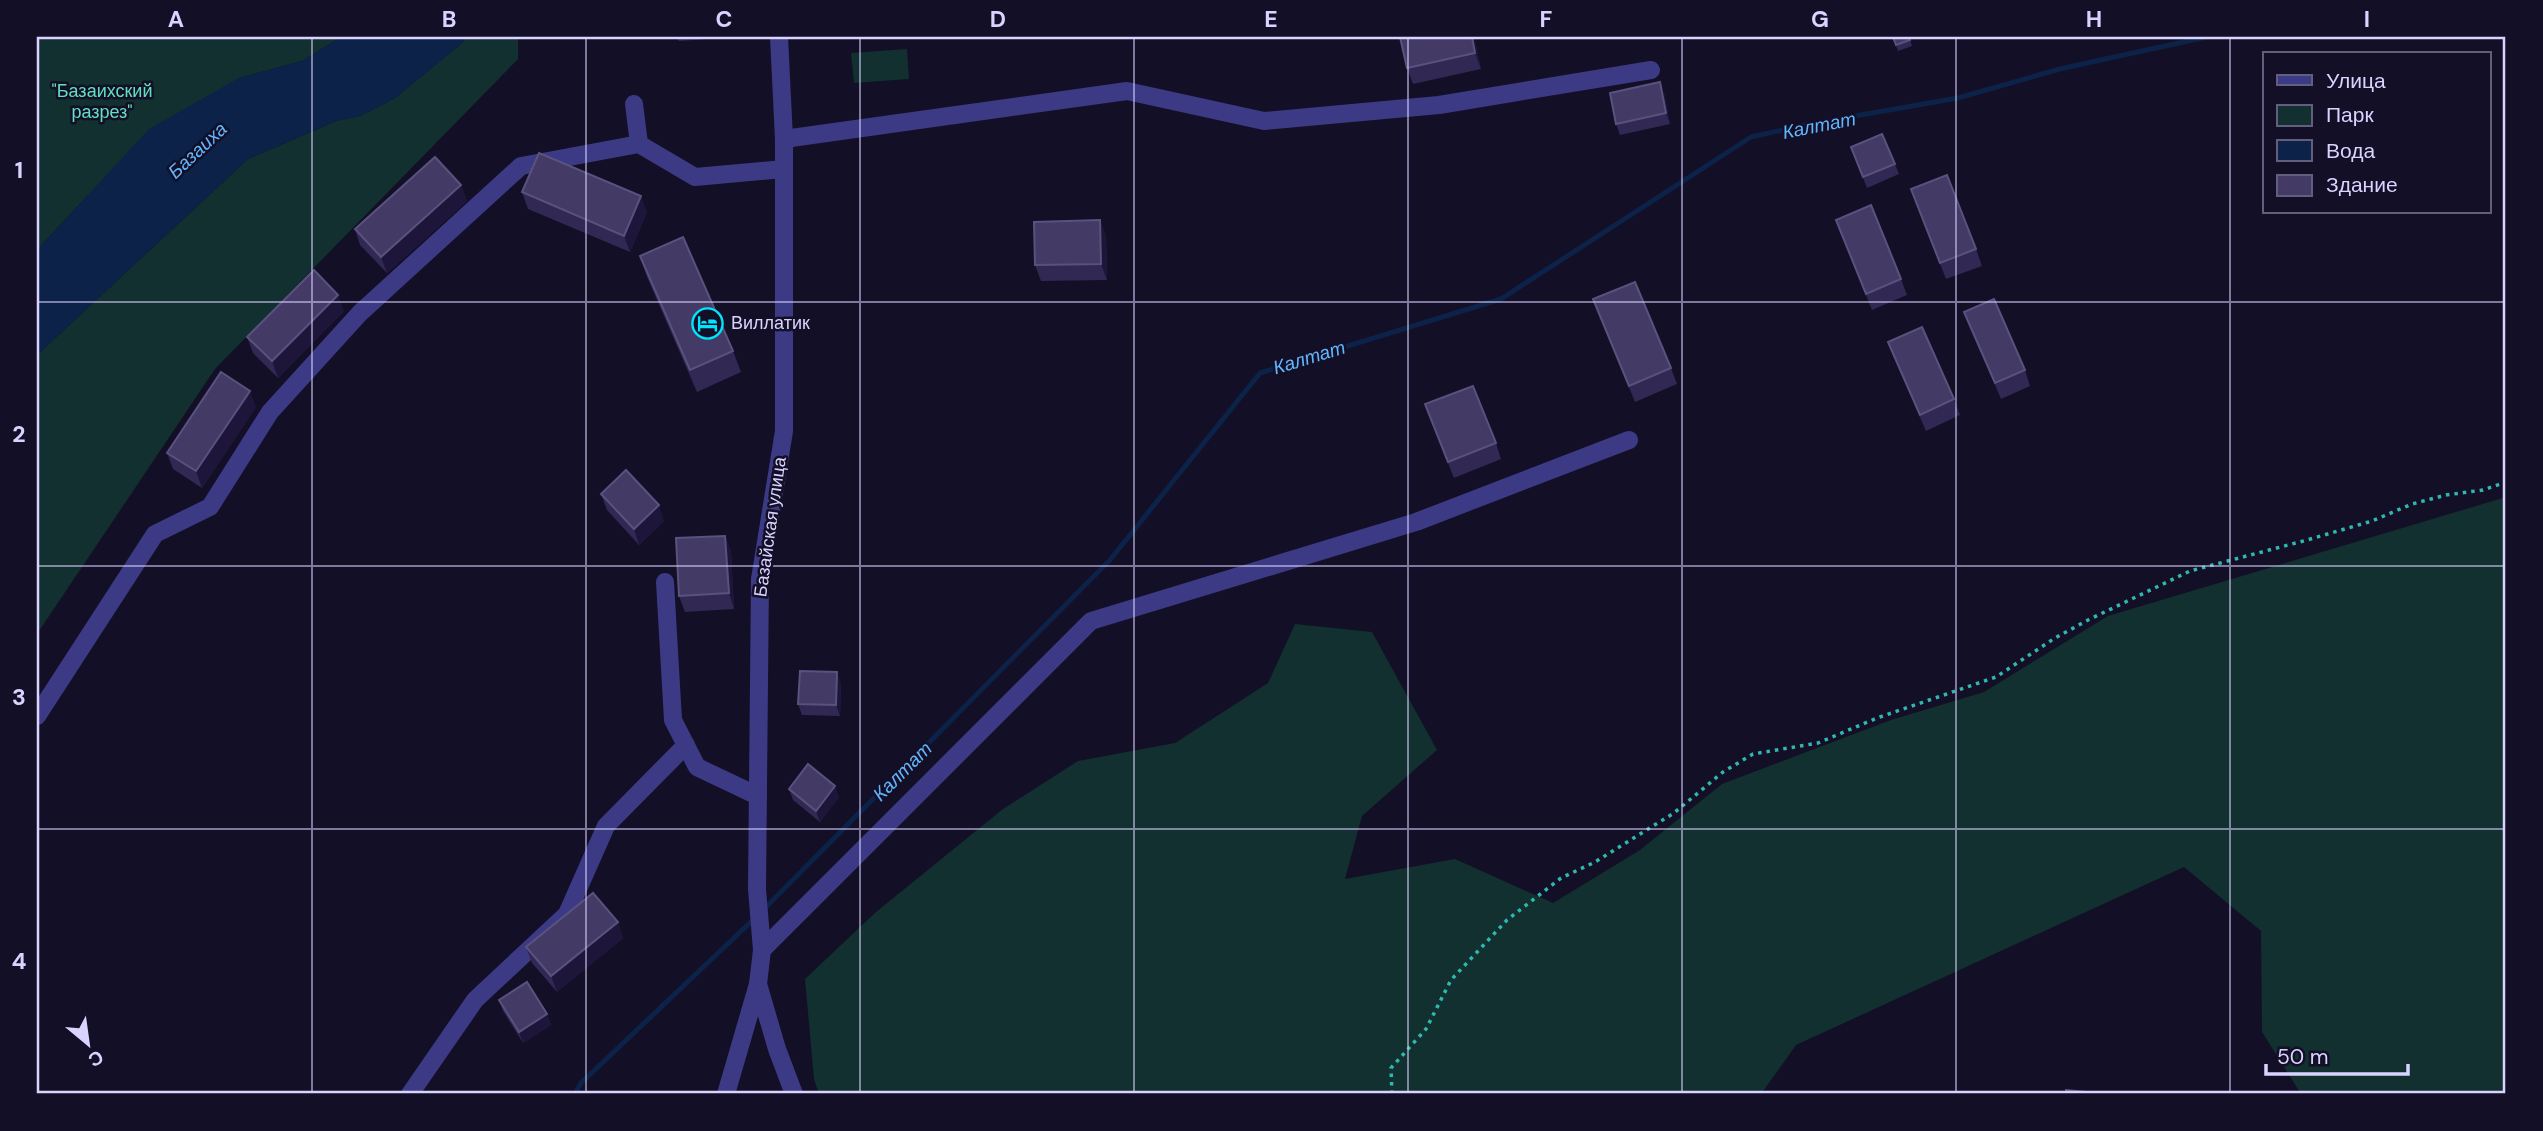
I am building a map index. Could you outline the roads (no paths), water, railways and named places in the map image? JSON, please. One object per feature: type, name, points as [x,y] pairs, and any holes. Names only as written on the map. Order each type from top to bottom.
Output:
[{"type":"street","name":"Базайская улица","points":[[779,37],[784,139],[783,431],[760,579],[758,984],[777,1049],[794,1094]]},
{"type":"street","points":[[784,139],[1127,91],[1264,121],[1439,105],[1651,70]]},
{"type":"street","points":[[634,104],[639,144]]},
{"type":"street","points":[[37,716],[155,534],[210,507],[270,412],[360,313],[521,166],[639,144],[695,177],[784,169]]},
{"type":"street","points":[[760,945],[1091,621],[1416,522],[1629,440]]},
{"type":"street","points":[[665,582],[673,720],[697,767],[758,796]]},
{"type":"street","points":[[410,1094],[475,1000],[567,914],[606,827],[686,745]]},
{"type":"street","points":[[726,1094],[758,984]]},
{"type":"water","name":"Базаиха","points":[[341,37],[466,37],[395,98],[360,116],[336,121],[248,159],[37,355],[37,250],[149,129],[239,78],[302,61]]},
{"type":"waterway","name":"Калтат","points":[[762,911],[1110,560],[1260,373],[1501,299],[1751,137],[1958,98],[2060,69],[2206,37]]},
{"type":"waterway","name":"Калтат","points":[[575,1094],[581,1083],[755,918]]},
{"type":"place","name":"Виллатик","points":[[708,323]]},
{"type":"park label","name":"\"Базаихский разрез\"","points":[[102,101]]}]
